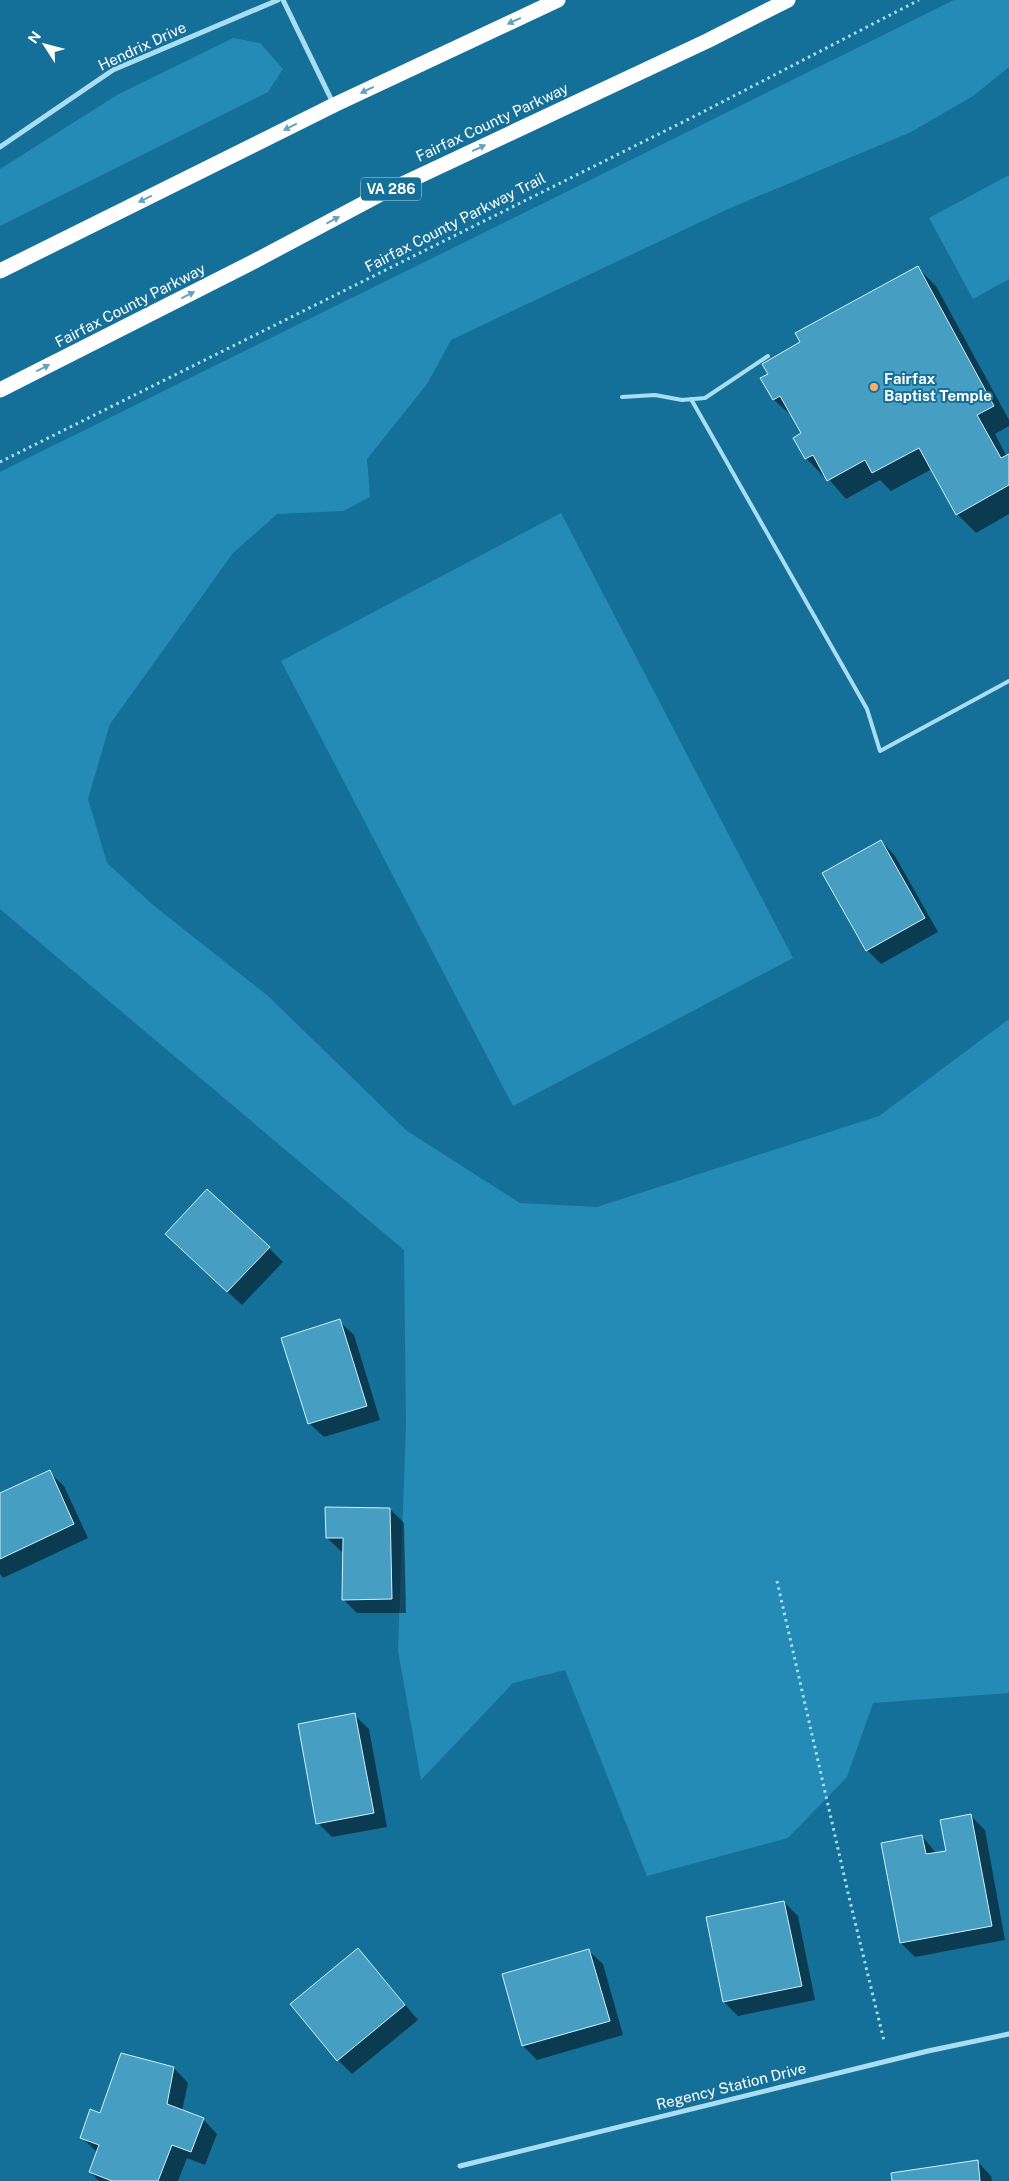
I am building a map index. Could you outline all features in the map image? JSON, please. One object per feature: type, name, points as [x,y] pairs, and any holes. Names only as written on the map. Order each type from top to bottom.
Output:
[{"type":"highway","points":[[0,271],[334,105],[558,0]]},
{"type":"highway","name":"Fairfax County Parkway","points":[[0,390],[251,263],[381,194],[707,42],[788,0]]},
{"type":"street","name":"Hendrix Drive","points":[[0,147],[113,70],[278,0]]},
{"type":"street","points":[[283,0],[334,105]]},
{"type":"street","name":"Regency Station Drive","points":[[460,2166],[889,2060],[1009,2034]]},
{"type":"lane","points":[[622,397],[655,396],[682,400],[705,398],[768,356]]},
{"type":"lane","points":[[691,399],[867,709],[880,751],[1009,681]]},
{"type":"path","name":"Fairfax County Parkway Trail","points":[[0,462],[699,114],[918,0]]},
{"type":"path","points":[[777,1581],[848,1897],[889,2060]]},
{"type":"shaded area","points":[[954,0],[1009,0],[1009,67],[973,96],[911,132],[728,209],[451,340],[427,384],[367,459],[370,497],[343,511],[277,514],[233,553],[110,724],[88,799],[107,863],[153,905],[268,996],[407,1131],[520,1203],[597,1207],[879,1116],[1009,1019],[1009,1693],[873,1703],[847,1777],[788,1838],[647,1876],[565,1670],[513,1683],[421,1780],[398,1651],[406,1424],[404,1250],[0,909],[0,472]]},
{"type":"shaded area","points":[[233,38],[260,43],[283,69],[268,92],[0,226],[0,169],[117,95]]},
{"type":"shaded area","points":[[1009,175],[1009,279],[973,299],[929,218]]},
{"type":"shaded area","points":[[561,513],[793,958],[513,1106],[281,661]]},
{"type":"building","name":"Fairfax Baptist Temple","points":[[918,266],[994,406],[977,415],[1001,458],[1009,454],[1009,485],[956,515],[919,448],[872,473],[865,460],[827,481],[813,455],[805,459],[793,438],[801,433],[780,396],[773,400],[760,378],[768,374],[762,364],[800,342],[795,333]]},
{"type":"building","points":[[881,840],[925,918],[866,951],[822,873]]},
{"type":"building","points":[[207,1189],[270,1247],[227,1292],[165,1234]]},
{"type":"building","points":[[340,1319],[367,1406],[308,1424],[281,1338]]},
{"type":"building","points":[[50,1470],[74,1524],[0,1559],[0,1493]]},
{"type":"building","points":[[325,1507],[390,1508],[392,1599],[342,1600],[343,1538],[326,1538]]},
{"type":"building","points":[[355,1713],[374,1813],[316,1824],[298,1724]]},
{"type":"building","points":[[971,1814],[992,1926],[900,1943],[881,1843],[922,1835],[926,1854],[946,1851],[940,1820]]},
{"type":"building","points":[[784,1901],[802,1986],[723,2002],[706,1917]]},
{"type":"building","points":[[358,1948],[405,2005],[337,2061],[290,2004]]},
{"type":"building","points":[[589,1949],[610,2021],[522,2046],[502,1974]]},
{"type":"building","points":[[121,2053],[174,2067],[167,2104],[204,2118],[191,2152],[172,2145],[158,2181],[112,2181],[89,2172],[99,2145],[80,2138],[90,2109],[100,2113]]},
{"type":"building","points":[[978,2160],[980,2181],[892,2181],[891,2173]]},
{"type":"place","name":"Fairfax Baptist Temple","points":[[874,387]]}]
